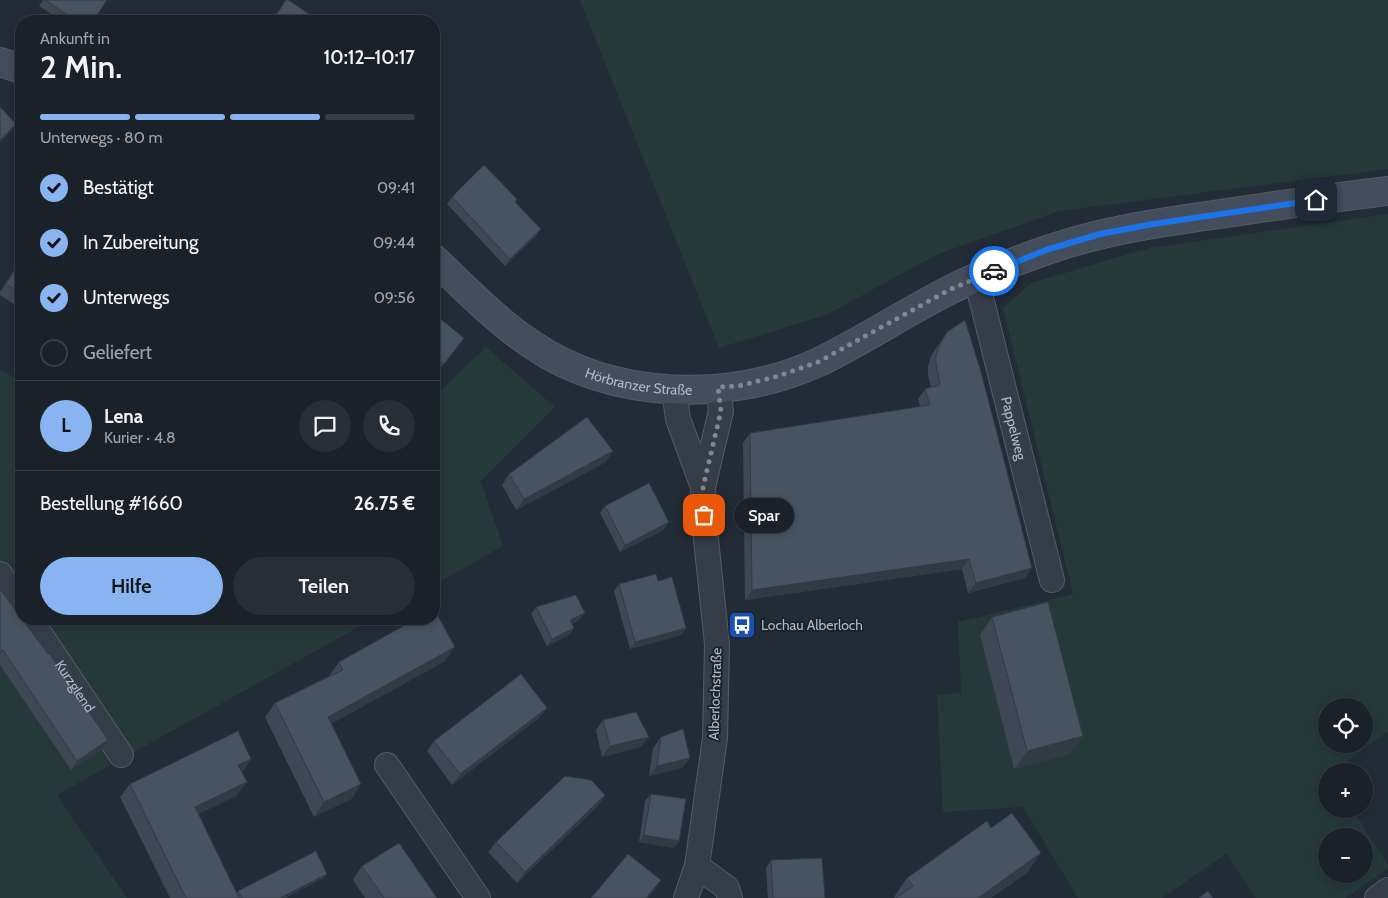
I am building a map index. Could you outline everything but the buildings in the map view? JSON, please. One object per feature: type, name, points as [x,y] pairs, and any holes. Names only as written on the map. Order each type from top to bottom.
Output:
[{"type":"street","points":[[0,62],[15,67]]},
{"type":"street","name":"Hörbranzer Straße","points":[[440,265],[493,314],[531,345],[564,364],[601,378],[632,386],[674,390],[739,386],[778,376],[818,362],[949,290],[1046,250],[1100,234],[1153,224],[1298,202],[1388,191]]},
{"type":"street","name":"Pappelweg","points":[[976,278],[1052,580]]},
{"type":"street","name":"Alberlochstraße","points":[[686,898],[697,866],[714,738],[717,644],[705,530],[703,487],[721,411],[718,387]]},
{"type":"street","name":"Alberlochstraße","points":[[674,390],[678,419],[703,487]]},
{"type":"street","points":[[0,574],[15,597]]},
{"type":"street","name":"Kurzglend","points":[[34,625],[120,755]]},
{"type":"street","points":[[387,766],[478,898]]},
{"type":"street","points":[[697,866],[727,888],[730,898]]},
{"type":"street","points":[[1377,898],[1388,890]]},
{"type":"green space","points":[[580,0],[1388,0],[1388,169],[1059,211],[936,255],[826,315],[719,348]]},
{"type":"green space","points":[[1388,214],[1388,731],[1373,742],[1373,698],[1318,698],[1318,753],[1358,753],[1345,763],[1318,763],[1318,818],[1358,818],[1364,828],[1318,828],[1318,883],[1367,883],[1346,898],[1256,898],[1226,854],[1162,898],[1078,898],[1023,807],[943,812],[937,695],[961,693],[958,622],[1073,594],[1003,308],[1031,283],[1149,248]]},
{"type":"green space","points":[[486,347],[555,407],[481,481],[503,546],[440,582],[440,391]]},
{"type":"green space","points":[[0,369],[15,378],[15,625],[362,625],[57,795],[127,898],[0,898]]},
{"type":"green space","points":[[1373,842],[1388,865],[1388,868],[1373,879]]},
{"type":"way so far","points":[[704,515],[703,487],[721,411],[718,387],[739,386],[778,376],[818,362],[949,290],[994,271]]},
{"type":"place","name":"Spar","points":[[704,515]]},
{"type":"place","name":"Lochau Alberloch","points":[[742,625]]},
{"type":"route","points":[[994,271],[1046,250],[1100,234],[1153,224],[1316,200]]}]
